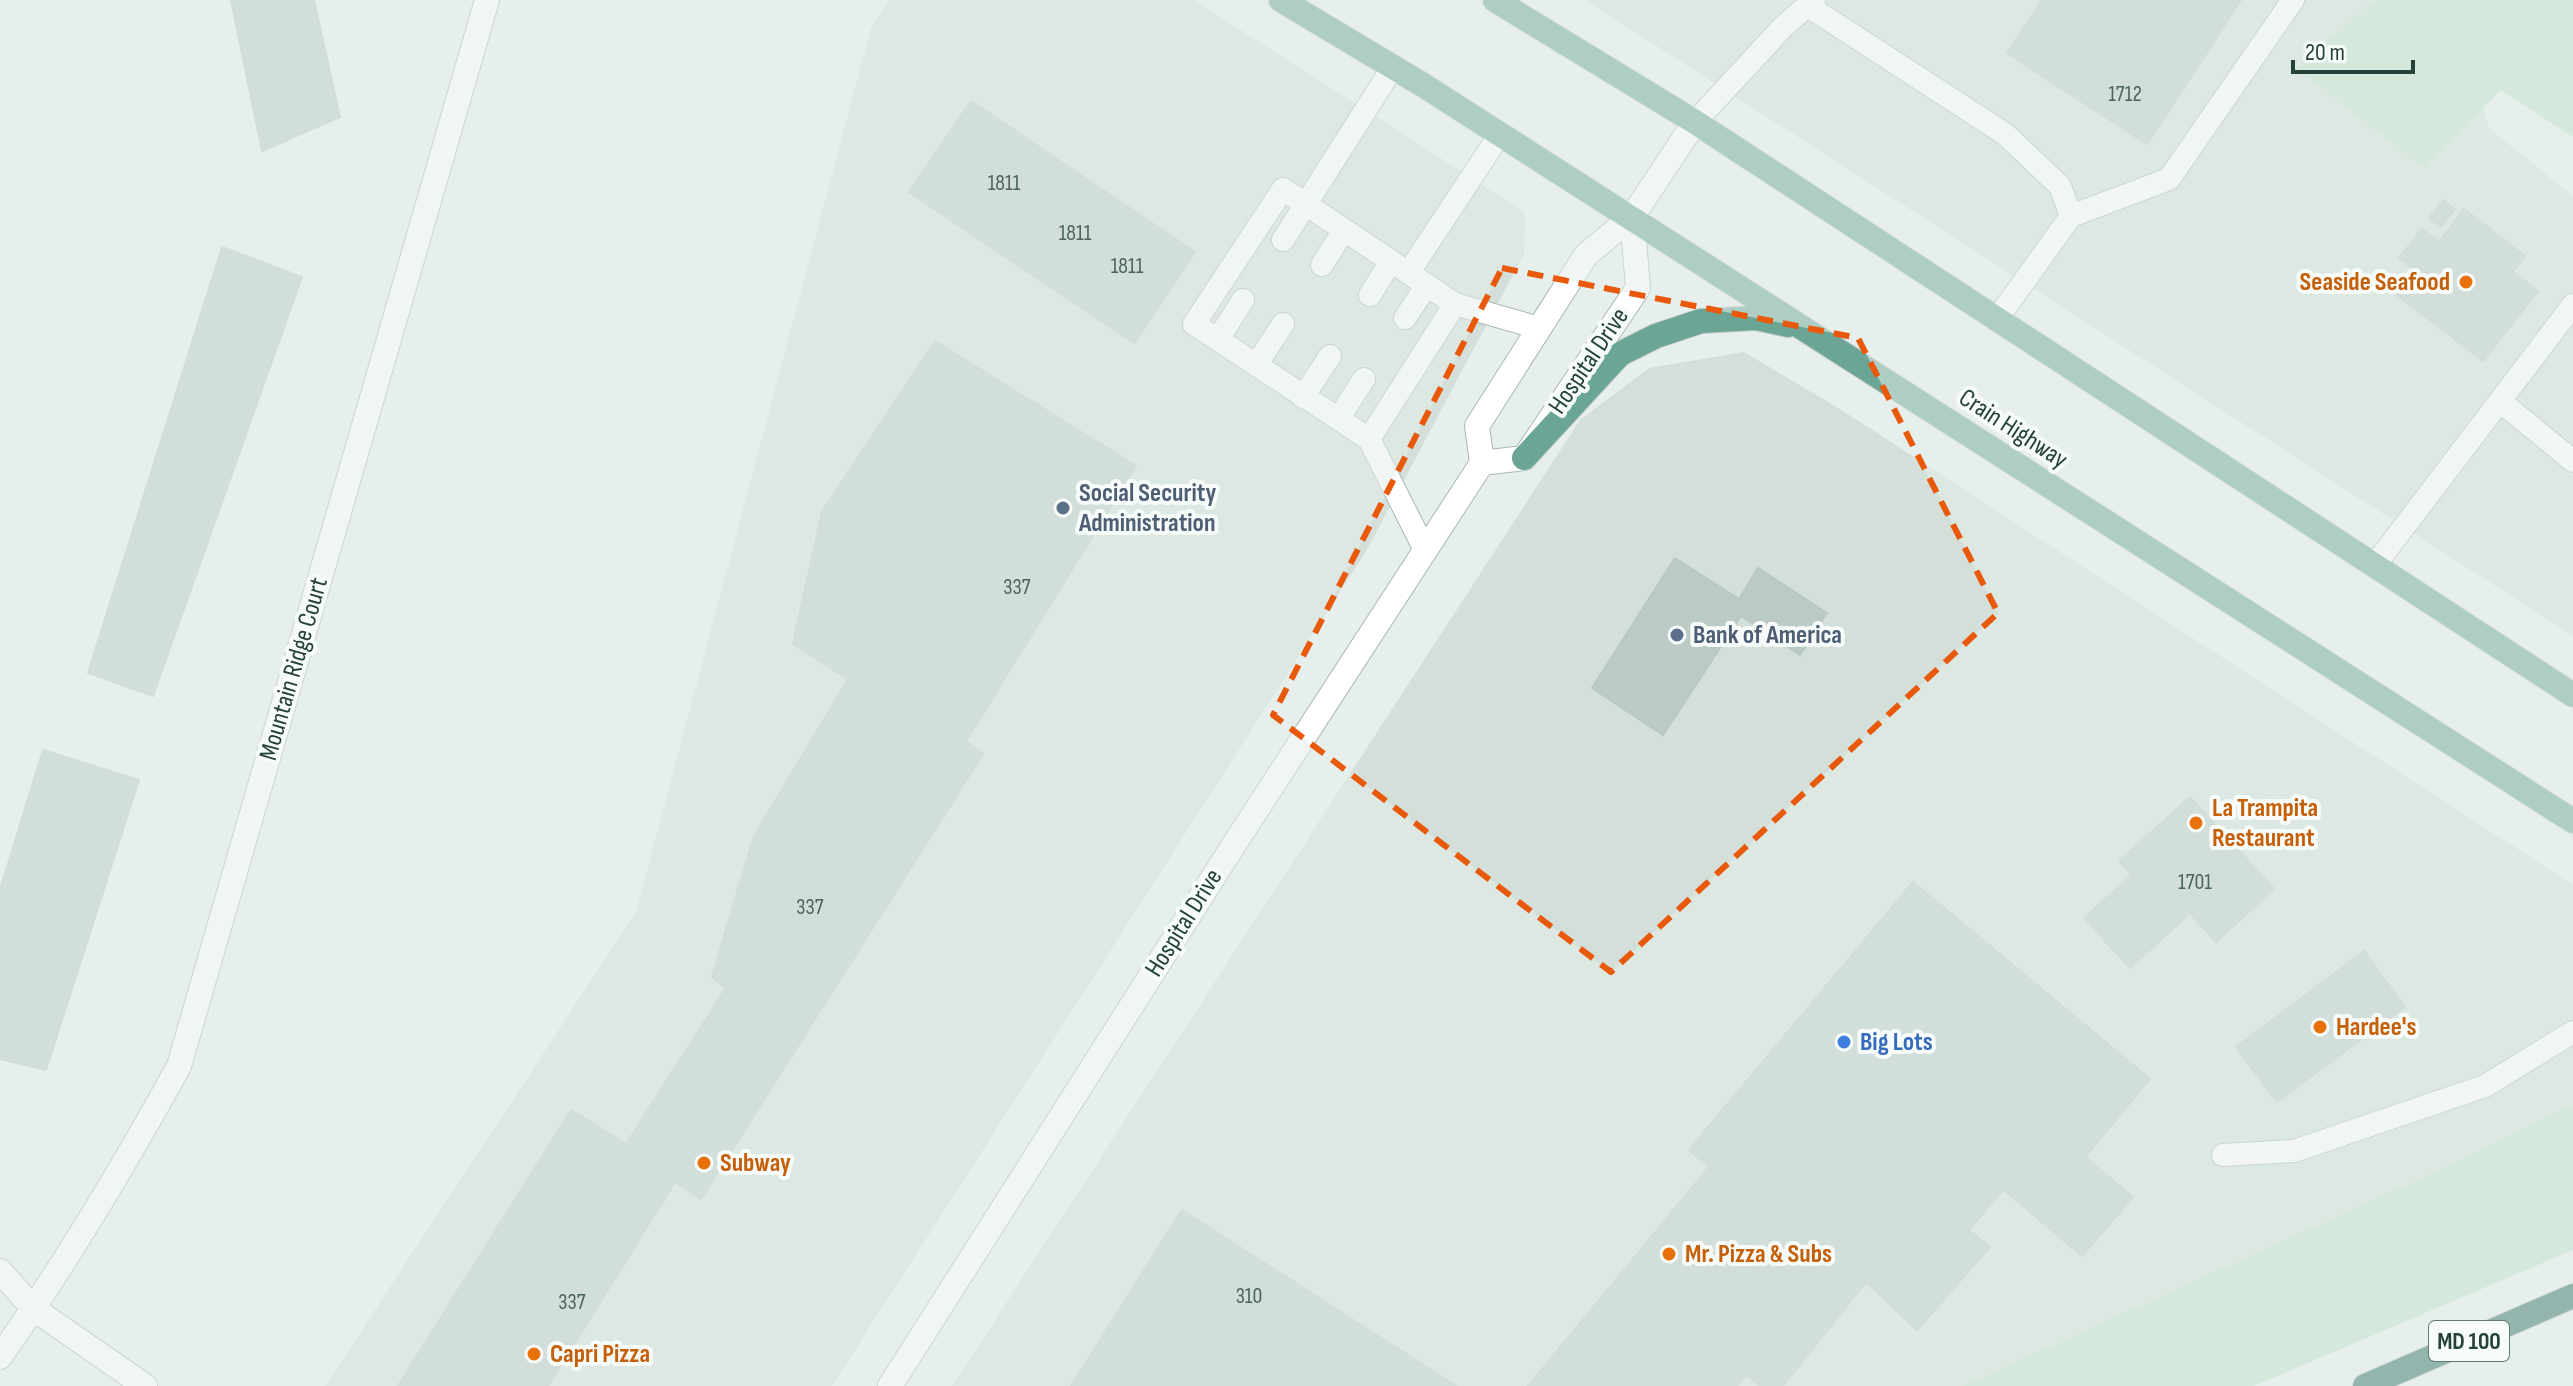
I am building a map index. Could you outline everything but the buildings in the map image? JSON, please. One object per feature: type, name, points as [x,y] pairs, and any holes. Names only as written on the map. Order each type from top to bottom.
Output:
[{"type":"highway","name":"MD 100","points":[[2365,1386],[2573,1296]]},
{"type":"main road","name":"Crain Highway","points":[[1281,0],[1632,217],[2573,821]]},
{"type":"main road","points":[[1495,0],[1695,122],[2573,695]]},
{"type":"main road","points":[[1524,458],[1620,354],[1656,336],[1701,321],[1756,318],[1806,330]]},
{"type":"street","name":"Mountain Ridge Court","points":[[0,1357],[121,1171],[179,1066],[487,0]]},
{"type":"street","points":[[1524,458],[1482,463],[1477,426],[1586,255],[1632,217],[1695,122]]},
{"type":"street","name":"Hospital Drive","points":[[1524,458],[1638,288],[1632,217]]},
{"type":"street","name":"Hospital Drive","points":[[890,1386],[1482,463]]},
{"type":"street","points":[[0,1271],[34,1309],[145,1386]]},
{"type":"lane","points":[[1997,319],[2071,216],[2169,179],[2293,0]]},
{"type":"lane","points":[[1695,122],[1783,27],[1811,3],[2005,134],[2060,186],[2071,216]]},
{"type":"lane","points":[[1283,240],[1393,67]]},
{"type":"lane","points":[[1370,295],[1409,273],[1500,134]]},
{"type":"lane","points":[[1425,550],[1369,439],[1194,324],[1283,189],[1455,304],[1539,328]]},
{"type":"lane","points":[[1322,265],[1344,230]]},
{"type":"lane","points":[[1405,318],[1409,273]]},
{"type":"lane","points":[[1218,339],[1243,300]]},
{"type":"lane","points":[[1369,439],[1455,304]]},
{"type":"lane","points":[[2375,565],[2573,305]]},
{"type":"lane","points":[[1256,365],[1283,324]]},
{"type":"lane","points":[[1303,397],[1330,356]]},
{"type":"lane","points":[[1338,419],[1364,379]]},
{"type":"lane","points":[[2500,401],[2573,461]]},
{"type":"lane","points":[[2223,1155],[2294,1151],[2485,1086],[2573,1032]]},
{"type":"highlighted area","points":[[1502,268],[1858,338],[1998,613],[1611,972],[1273,715]]},
{"type":"shaded area","points":[[889,0],[1194,0],[1525,212],[1524,254],[1368,548],[832,1386],[325,1386],[636,912],[871,28]]},
{"type":"shaded area","points":[[1585,0],[2453,0],[2489,128],[2573,196],[2573,636]]},
{"type":"shaded area","points":[[1744,352],[1840,409],[2573,885],[2573,1105],[2453,1164],[1963,1386],[952,1386],[1580,420],[1649,368]]},
{"type":"green space","points":[[2375,0],[2573,0],[2573,137],[2501,90],[2423,167],[2297,68]]},
{"type":"green space","points":[[2573,1105],[2573,1250],[2254,1386],[1963,1386],[2453,1164]]},
{"type":"place","name":"Seaside Seafood","points":[[2466,282]]},
{"type":"place","name":"Social Security Administration","points":[[1063,508]]},
{"type":"place","name":"Bank of America","points":[[1677,635]]},
{"type":"place","name":"La Trampita Restaurant","points":[[2196,823]]},
{"type":"place","name":"Hardee's","points":[[2320,1027]]},
{"type":"place","name":"Big Lots","points":[[1844,1042]]},
{"type":"place","name":"Subway","points":[[704,1163]]},
{"type":"place","name":"Mr. Pizza & Subs","points":[[1669,1254]]},
{"type":"place","name":"Capri Pizza","points":[[534,1354]]}]
